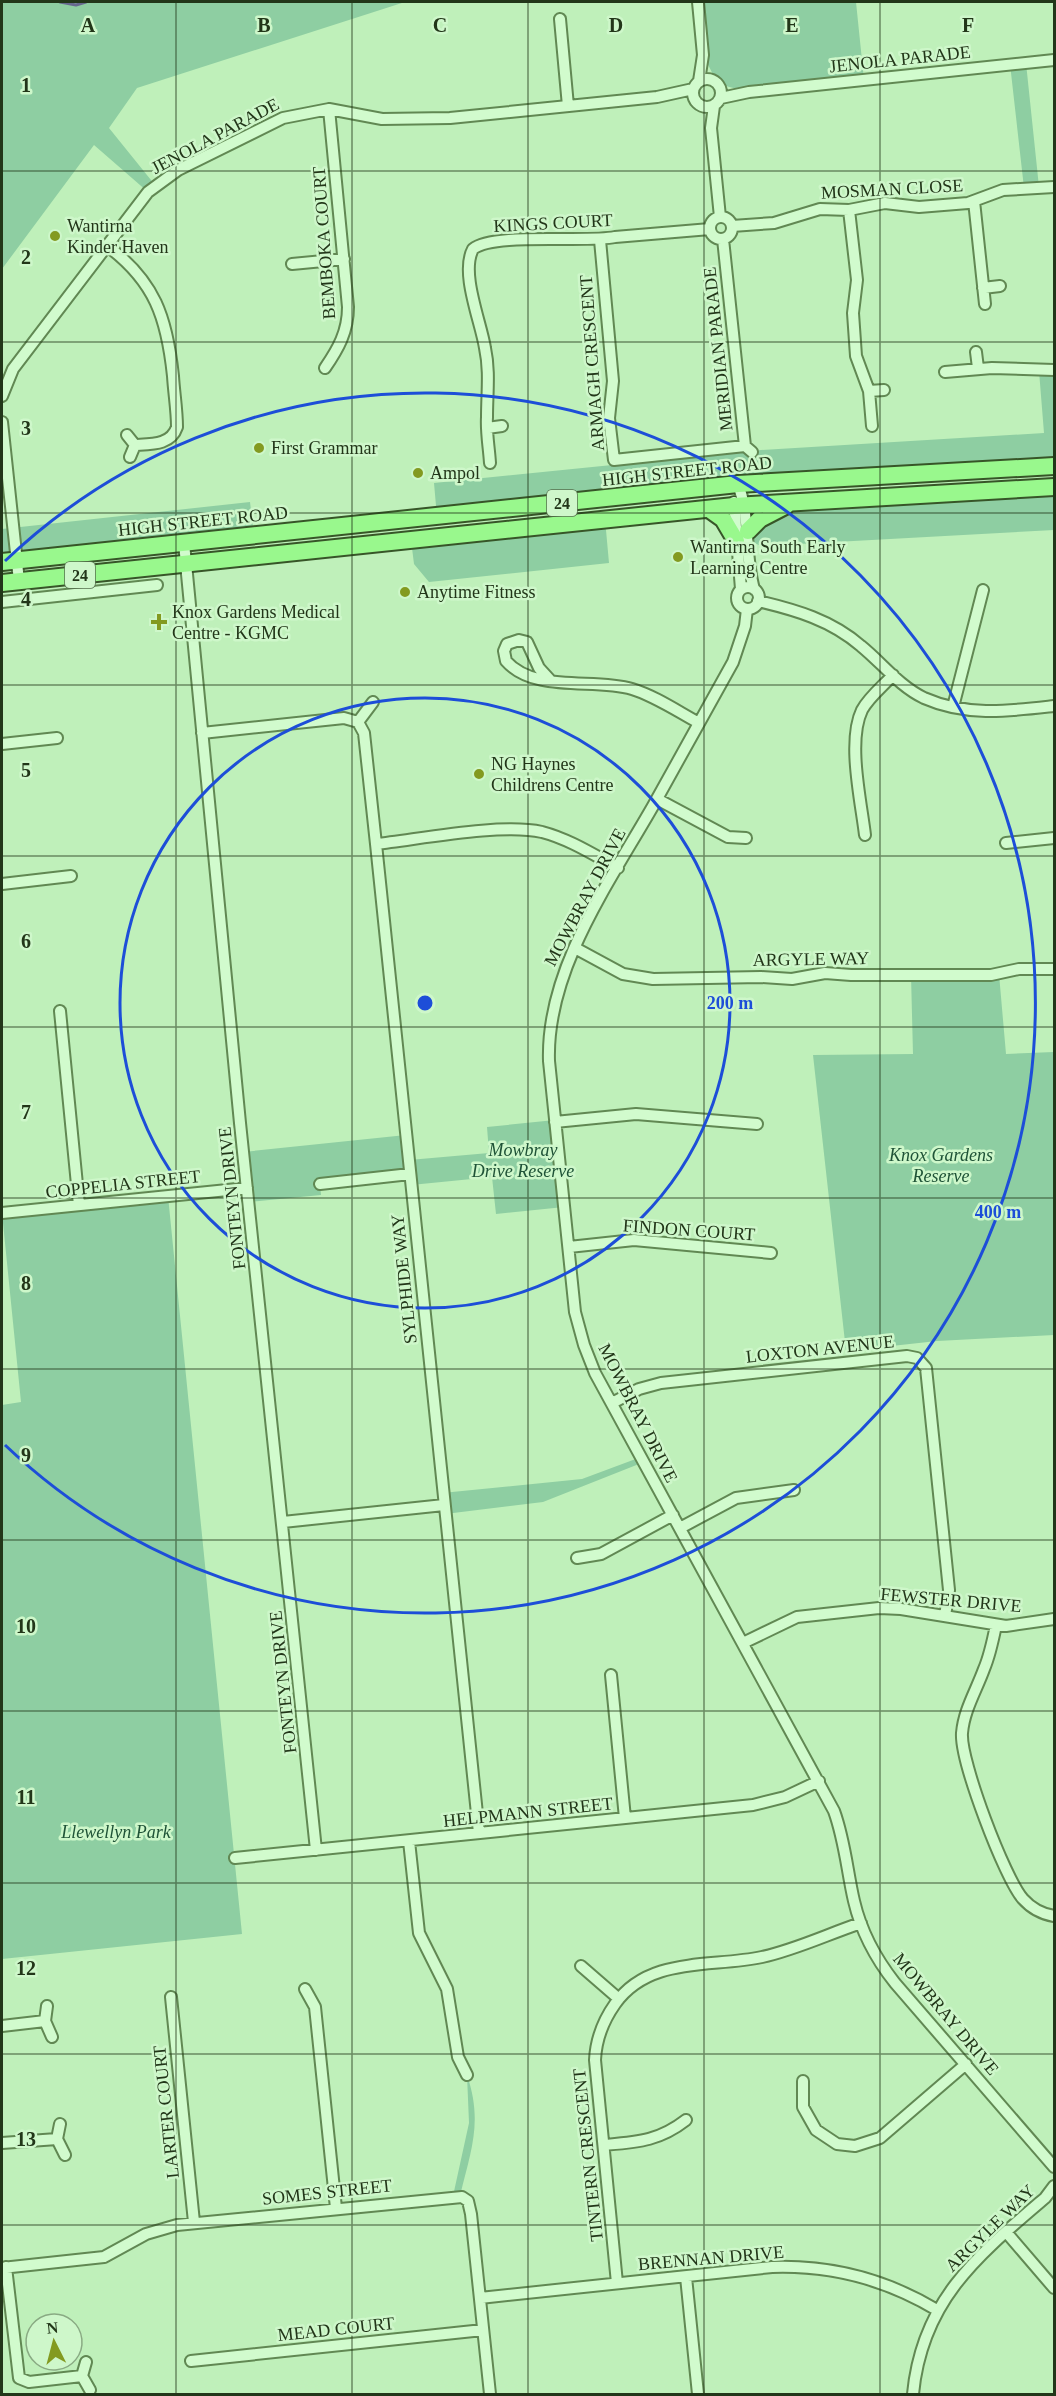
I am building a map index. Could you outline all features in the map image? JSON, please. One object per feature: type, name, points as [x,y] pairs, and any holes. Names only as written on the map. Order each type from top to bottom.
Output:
[{"type":"main road","name":"HIGH STREET ROAD","points":[[9,561],[738,484],[1054,466]]},
{"type":"main road","points":[[973,471],[974,480],[986,491]]},
{"type":"main road","name":"24","points":[[2,583],[740,505],[1054,487]]},
{"type":"main road","points":[[708,508],[742,536],[760,519],[796,501]]},
{"type":"main road","points":[[386,522],[419,539]]},
{"type":"street","points":[[698,2],[703,55],[696,85],[698,104],[711,128]]},
{"type":"street","points":[[560,19],[568,106]]},
{"type":"street","points":[[703,55],[716,83],[717,102],[711,128],[720,217]]},
{"type":"street","name":"JENOLA PARADE","points":[[657,97],[698,104],[717,102],[749,92],[1054,60]]},
{"type":"street","name":"JENOLA PARADE","points":[[2,396],[13,369],[143,196],[166,177],[283,118],[306,111],[329,109],[382,119],[450,118],[657,97],[696,85],[707,79],[749,92]]},
{"type":"street","name":"BEMBOKA COURT","points":[[325,369],[341,344],[347,326],[348,307],[329,109]]},
{"type":"street","name":"MOSMAN CLOSE","points":[[732,226],[774,223],[820,209],[849,210],[885,203],[919,207],[974,201],[1003,190],[1054,187]]},
{"type":"street","points":[[974,201],[985,304]]},
{"type":"street","points":[[849,210],[857,280],[853,313],[856,356],[869,391],[872,426]]},
{"type":"street","points":[[720,217],[729,220],[732,226],[729,236],[723,239],[713,235],[710,229],[712,222],[720,217]]},
{"type":"street","name":"KINGS COURT","points":[[490,463],[487,428],[489,386],[485,344],[473,302],[469,261],[473,249],[487,243],[543,238],[600,240],[710,229]]},
{"type":"street","name":"MERIDIAN PARADE","points":[[723,239],[749,449]]},
{"type":"street","name":"ARMAGH CRESCENT","points":[[600,240],[613,381],[609,418],[614,460],[749,449]]},
{"type":"street","points":[[106,244],[130,264],[145,282],[164,320],[169,339],[177,427],[171,438],[165,441],[135,445]]},
{"type":"street","points":[[292,264],[344,259]]},
{"type":"street","points":[[983,288],[1000,286]]},
{"type":"street","points":[[976,351],[978,368]]},
{"type":"street","points":[[945,372],[978,368],[1054,370]]},
{"type":"street","points":[[869,391],[884,390]]},
{"type":"street","points":[[2,422],[9,561],[19,581]]},
{"type":"street","points":[[487,428],[502,426]]},
{"type":"street","points":[[127,435],[135,445]]},
{"type":"street","points":[[130,457],[135,445]]},
{"type":"street","name":"MOWBRAY DRIVE","points":[[738,484],[742,536],[741,589],[737,596],[738,603],[747,609],[742,638],[733,662],[575,948],[559,982],[549,1033],[555,1122],[579,1329],[595,1373],[819,1781],[841,1832],[853,1899],[870,1943],[891,1978],[1054,2167]]},
{"type":"street","name":"MOWBRAY DRIVE","points":[[742,536],[758,601]]},
{"type":"street","name":"FONTEYN DRIVE","points":[[184,543],[247,1188],[316,1850]]},
{"type":"street","points":[[126,588],[141,568]]},
{"type":"street","points":[[2,602],[157,585]]},
{"type":"street","points":[[741,589],[754,589]]},
{"type":"street","points":[[952,707],[983,590]]},
{"type":"street","points":[[747,609],[754,607],[758,601],[787,608],[829,624],[853,639],[893,675],[920,695],[952,707],[987,712],[1054,706]]},
{"type":"street","points":[[550,680],[539,668],[527,642],[519,640],[507,644],[504,654],[510,665],[530,678],[633,689],[699,723]]},
{"type":"street","points":[[865,835],[855,744],[858,722],[867,703],[893,675]]},
{"type":"street","points":[[202,733],[344,718],[358,722],[373,702]]},
{"type":"street","name":"SYLPHIDE WAY","points":[[358,722],[364,733],[479,1833]]},
{"type":"street","points":[[2,744],[57,738]]},
{"type":"street","points":[[657,799],[728,837],[746,838]]},
{"type":"street","points":[[376,844],[498,831],[532,831],[566,841],[618,868]]},
{"type":"street","points":[[1006,843],[1054,838]]},
{"type":"street","points":[[2,884],[71,876]]},
{"type":"street","name":"ARGYLE WAY","points":[[575,948],[623,974],[653,979],[761,977],[792,980],[825,973],[991,975],[1019,969],[1054,969]]},
{"type":"street","points":[[60,1011],[79,1205]]},
{"type":"street","points":[[555,1122],[636,1114],[757,1124]]},
{"type":"street","points":[[320,1184],[410,1174]]},
{"type":"street","name":"COPPELIA STREET","points":[[2,1214],[247,1188]]},
{"type":"street","name":"FINDON COURT","points":[[568,1247],[634,1240],[771,1253]]},
{"type":"street","name":"LOXTON AVENUE","points":[[612,1402],[647,1385],[907,1356],[918,1358],[924,1363],[927,1380],[949,1590],[945,1616]]},
{"type":"street","points":[[680,1528],[736,1498],[794,1490]]},
{"type":"street","points":[[283,1522],[444,1505]]},
{"type":"street","points":[[577,1558],[601,1554],[673,1515]]},
{"type":"street","name":"FEWSTER DRIVE","points":[[743,1643],[789,1619],[890,1608],[996,1625],[1025,1625],[1054,1619]]},
{"type":"street","points":[[996,1625],[989,1656],[966,1712],[962,1734],[963,1756],[974,1790],[1018,1893],[1036,1910],[1054,1916]]},
{"type":"street","points":[[610,1675],[626,1818]]},
{"type":"street","name":"HELPMANN STREET","points":[[235,1858],[766,1803],[819,1781]]},
{"type":"street","points":[[409,1841],[419,1933],[447,1989],[458,2057],[467,2074]]},
{"type":"street","name":"TINTERN CRESCENT","points":[[617,2283],[596,2052],[603,2025],[619,1999],[640,1980],[660,1971],[770,1955],[861,1923]]},
{"type":"street","points":[[581,1966],[619,1999]]},
{"type":"street","points":[[305,1989],[315,2007],[336,2208]]},
{"type":"street","name":"LARTER COURT","points":[[171,1997],[194,2222]]},
{"type":"street","points":[[47,2006],[45,2021],[52,2037]]},
{"type":"street","points":[[2,2026],[45,2021]]},
{"type":"street","points":[[803,2081],[803,2107],[816,2130],[837,2144],[855,2146],[880,2139],[966,2064]]},
{"type":"street","points":[[604,2145],[648,2140],[669,2133],[686,2120]]},
{"type":"street","points":[[60,2124],[57,2139],[65,2155]]},
{"type":"street","points":[[2,2143],[57,2139]]},
{"type":"street","name":"ARGYLE WAY","points":[[913,2394],[920,2355],[937,2310],[964,2271],[1045,2198],[1054,2186]]},
{"type":"street","name":"SOMES STREET","points":[[4,2268],[104,2257],[154,2231],[194,2222],[456,2196],[466,2199],[471,2214],[490,2394]]},
{"type":"street","points":[[1006,2232],[1054,2288]]},
{"type":"street","points":[[4,2268],[19,2378],[29,2382],[82,2376]]},
{"type":"street","name":"BRENNAN DRIVE","points":[[480,2298],[772,2268],[820,2268],[875,2282],[937,2310]]},
{"type":"street","points":[[686,2277],[698,2394]]},
{"type":"street","name":"MEAD COURT","points":[[191,2361],[483,2330]]},
{"type":"street","points":[[86,2362],[82,2376],[90,2390]]},
{"type":"green space","points":[[2,2],[405,2],[137,88],[109,128],[155,185],[148,192],[94,145],[2,269]]},
{"type":"green space","points":[[698,2],[856,2],[864,80],[749,92],[718,84],[703,55]]},
{"type":"green space","points":[[1026,63],[1039,187],[1024,188],[1010,64]]},
{"type":"green space","points":[[1054,370],[1054,466],[437,517],[434,483],[761,450],[1044,433],[1039,371]]},
{"type":"green space","points":[[1054,487],[1054,530],[761,546],[748,540],[777,509]]},
{"type":"green space","points":[[250,502],[254,536],[2,562],[2,529]]},
{"type":"green space","points":[[605,519],[609,563],[429,582],[414,564],[411,540]]},
{"type":"green space","name":"Knox Gardens Reserve","points":[[999,974],[1006,1054],[1054,1052],[1054,1335],[937,1341],[846,1351],[813,1055],[913,1054],[911,975]]},
{"type":"green space","name":"Mowbray Drive Reserve","points":[[555,1120],[564,1207],[496,1214],[492,1177],[411,1185],[410,1175],[320,1184],[321,1195],[249,1202],[243,1152],[406,1135],[409,1160],[489,1153],[487,1127]]},
{"type":"green space","name":"Llewellyn Park","points":[[168,1196],[242,1934],[2,1959],[2,1405],[21,1402],[2,1213]]},
{"type":"green space","points":[[641,1457],[644,1462],[543,1502],[445,1514],[442,1493],[582,1479]]},
{"type":"green space","points":[[467,2075],[474,2107],[474,2136],[460,2196],[453,2196],[469,2123]]},
{"type":"waterway","points":[[60,2],[76,5],[86,2]]},
{"type":"place","name":"Wantirna Kinder Haven","points":[[55,236]]},
{"type":"place","name":"First Grammar","points":[[259,448]]},
{"type":"place","name":"Ampol","points":[[418,473]]},
{"type":"place","name":"Wantirna South Early Learning Centre","points":[[678,557]]},
{"type":"place","name":"Anytime Fitness","points":[[405,592]]},
{"type":"place","name":"Knox Gardens Medical Centre - KGMC","points":[[159,622]]},
{"type":"place","name":"NG Haynes Childrens Centre","points":[[479,774]]}]
